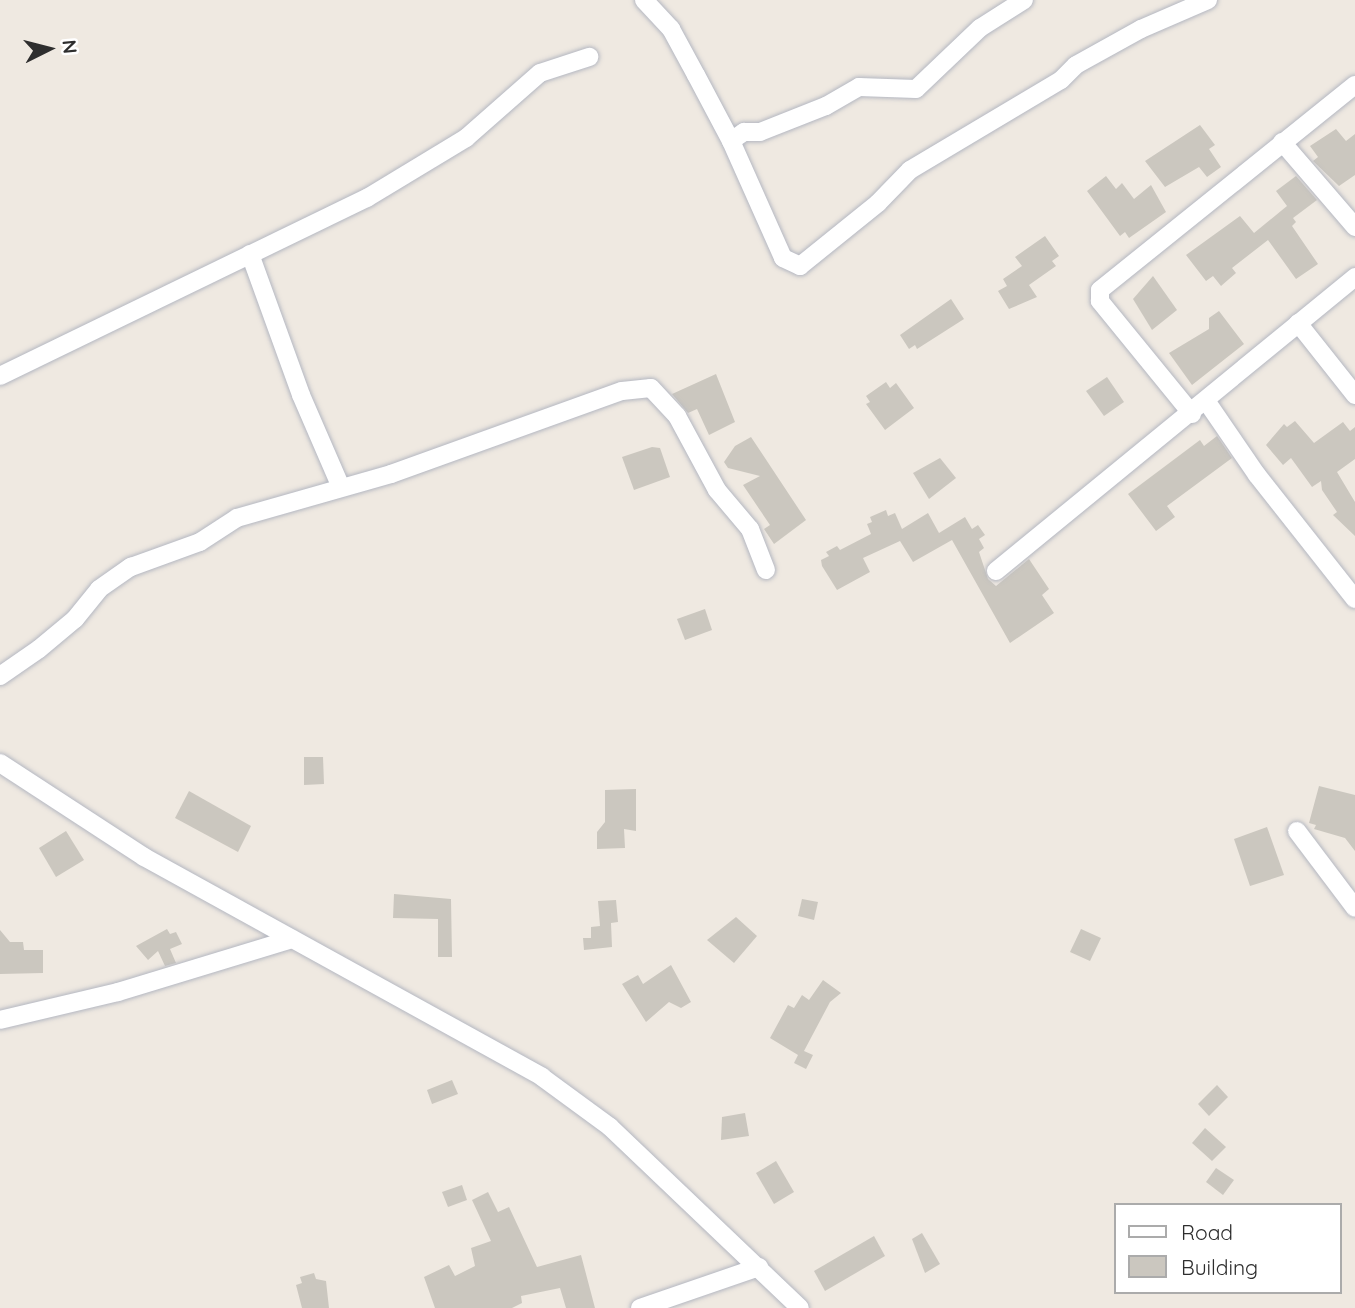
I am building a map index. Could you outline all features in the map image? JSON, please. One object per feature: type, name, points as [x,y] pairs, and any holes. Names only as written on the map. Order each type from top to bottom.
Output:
[{"type":"street","points":[[644,0],[671,29],[732,141],[783,258],[800,266],[878,203],[910,170],[1141,29],[1208,0]]},
{"type":"street","points":[[732,141],[744,132],[760,132],[826,106],[859,87],[916,89],[980,28],[1024,0]]},
{"type":"street","points":[[0,376],[407,176],[497,115],[541,74],[589,57]]},
{"type":"street","points":[[1192,414],[1100,301],[1100,290],[1355,85]]},
{"type":"street","points":[[1282,142],[1355,227]]},
{"type":"street","points":[[250,254],[301,395],[340,485]]},
{"type":"street","points":[[996,571],[1207,402],[1355,277]]},
{"type":"street","points":[[1298,323],[1355,395]]},
{"type":"street","points":[[0,676],[75,619],[99,589],[131,567],[200,542],[237,518],[340,485],[391,474],[622,391],[651,388],[677,416],[717,490],[750,529],[766,570]]},
{"type":"street","points":[[1207,402],[1257,475],[1355,599]]},
{"type":"street","points":[[0,763],[144,857],[542,1077],[610,1127],[800,1308]]},
{"type":"street","points":[[1297,831],[1355,908]]},
{"type":"street","points":[[0,1020],[118,992],[292,939]]},
{"type":"street","points":[[640,1308],[709,1288],[759,1267]]},
{"type":"building","points":[[1200,125],[1215,145],[1209,149],[1221,167],[1207,177],[1199,167],[1165,187],[1145,161]]},
{"type":"building","points":[[1336,129],[1346,141],[1355,134],[1355,175],[1339,186],[1313,161],[1318,157],[1310,146]]},
{"type":"building","points":[[1106,176],[1116,189],[1122,183],[1134,199],[1151,185],[1166,212],[1129,238],[1125,232],[1120,236],[1087,191]]},
{"type":"building","points":[[1296,176],[1317,200],[1293,218],[1296,222],[1292,226],[1318,264],[1296,279],[1268,240],[1232,268],[1236,273],[1221,286],[1213,276],[1206,281],[1186,255],[1240,216],[1254,233],[1287,206],[1276,191]]},
{"type":"building","points":[[1045,236],[1059,256],[1052,261],[1056,266],[1029,285],[1037,297],[1009,309],[998,291],[1007,286],[1003,279],[1022,266],[1015,257]]},
{"type":"building","points":[[1153,276],[1177,310],[1152,330],[1133,299]]},
{"type":"building","points":[[951,299],[964,319],[917,349],[915,345],[909,349],[900,335]]},
{"type":"building","points":[[1219,311],[1244,344],[1192,385],[1169,353],[1209,329],[1209,318]]},
{"type":"building","points":[[716,374],[735,422],[709,435],[697,409],[688,413],[672,394]]},
{"type":"building","points":[[1107,377],[1124,402],[1104,416],[1086,391]]},
{"type":"building","points":[[886,382],[890,388],[896,383],[914,408],[885,430],[866,404],[870,402],[866,396]]},
{"type":"building","points":[[1295,421],[1314,443],[1343,422],[1350,431],[1355,427],[1355,459],[1337,472],[1355,502],[1355,536],[1333,515],[1337,512],[1322,490],[1321,481],[1312,487],[1291,458],[1283,465],[1266,445],[1284,424],[1287,427]]},
{"type":"building","points":[[1217,436],[1232,458],[1167,506],[1175,517],[1156,531],[1128,494],[1200,440],[1204,446]]},
{"type":"building","points":[[751,437],[806,520],[774,544],[764,529],[770,525],[743,485],[760,476],[728,468],[724,462],[735,446]]},
{"type":"building","points":[[652,447],[660,448],[670,477],[634,490],[622,457]]},
{"type":"building","points":[[940,458],[956,478],[929,499],[913,473]]},
{"type":"building","points":[[886,510],[888,516],[895,513],[902,529],[928,513],[939,533],[965,517],[972,529],[978,525],[985,535],[979,539],[984,548],[979,552],[988,579],[996,586],[1029,559],[1049,589],[1042,595],[1054,613],[1010,643],[952,540],[913,562],[900,541],[863,558],[870,572],[837,590],[821,560],[829,556],[826,552],[837,546],[840,550],[871,534],[867,524],[872,522],[870,517]]},
{"type":"building","points":[[705,609],[712,630],[685,640],[677,619]]},
{"type":"building","points":[[304,757],[323,757],[324,784],[304,785]]},
{"type":"building","points":[[1319,786],[1355,795],[1355,851],[1345,838],[1314,829],[1316,825],[1309,823]]},
{"type":"building","points":[[636,789],[636,831],[624,829],[625,848],[597,849],[597,832],[605,822],[605,790]]},
{"type":"building","points":[[189,791],[251,826],[238,852],[175,818]]},
{"type":"building","points":[[1267,827],[1284,875],[1250,886],[1234,839]]},
{"type":"building","points":[[66,831],[84,860],[56,877],[39,848]]},
{"type":"building","points":[[394,894],[451,899],[452,957],[438,957],[438,919],[393,918]]},
{"type":"building","points":[[802,899],[818,902],[814,920],[798,916]]},
{"type":"building","points":[[616,900],[618,922],[611,923],[612,947],[584,950],[583,938],[591,938],[591,927],[600,926],[598,901]]},
{"type":"building","points":[[736,917],[757,936],[734,963],[707,940]]},
{"type":"building","points":[[167,929],[170,934],[176,932],[182,944],[170,949],[176,963],[165,966],[158,951],[148,960],[136,946]]},
{"type":"building","points":[[1081,929],[1101,938],[1090,961],[1070,952]]},
{"type":"building","points":[[0,930],[10,942],[23,942],[24,950],[43,950],[43,973],[0,974]]},
{"type":"building","points":[[671,965],[691,1002],[681,1008],[669,1002],[646,1022],[622,984],[638,975],[643,984]]},
{"type":"building","points":[[823,980],[841,993],[830,1002],[804,1051],[813,1055],[806,1069],[794,1063],[798,1055],[770,1038],[788,1005],[794,1008],[802,995],[809,1000]]},
{"type":"building","points":[[452,1080],[458,1094],[432,1104],[427,1090]]},
{"type":"building","points":[[1217,1085],[1228,1097],[1209,1116],[1198,1104]]},
{"type":"building","points":[[745,1113],[749,1136],[721,1140],[722,1117]]},
{"type":"building","points":[[1205,1128],[1226,1147],[1212,1161],[1192,1143]]},
{"type":"building","points":[[776,1161],[794,1192],[774,1204],[756,1173]]},
{"type":"building","points":[[1216,1168],[1234,1180],[1223,1195],[1206,1182]]},
{"type":"building","points":[[462,1185],[467,1200],[448,1207],[442,1192]]},
{"type":"building","points":[[488,1192],[498,1212],[509,1207],[537,1267],[581,1255],[595,1308],[566,1308],[560,1288],[521,1296],[522,1303],[512,1308],[435,1308],[424,1277],[449,1265],[455,1276],[475,1266],[471,1248],[491,1241],[472,1200]]},
{"type":"building","points":[[922,1233],[940,1264],[925,1273],[912,1239]]},
{"type":"building","points":[[874,1236],[885,1256],[825,1291],[814,1271]]},
{"type":"building","points":[[314,1273],[316,1279],[326,1281],[329,1308],[302,1308],[296,1285],[302,1283],[300,1277]]}]
